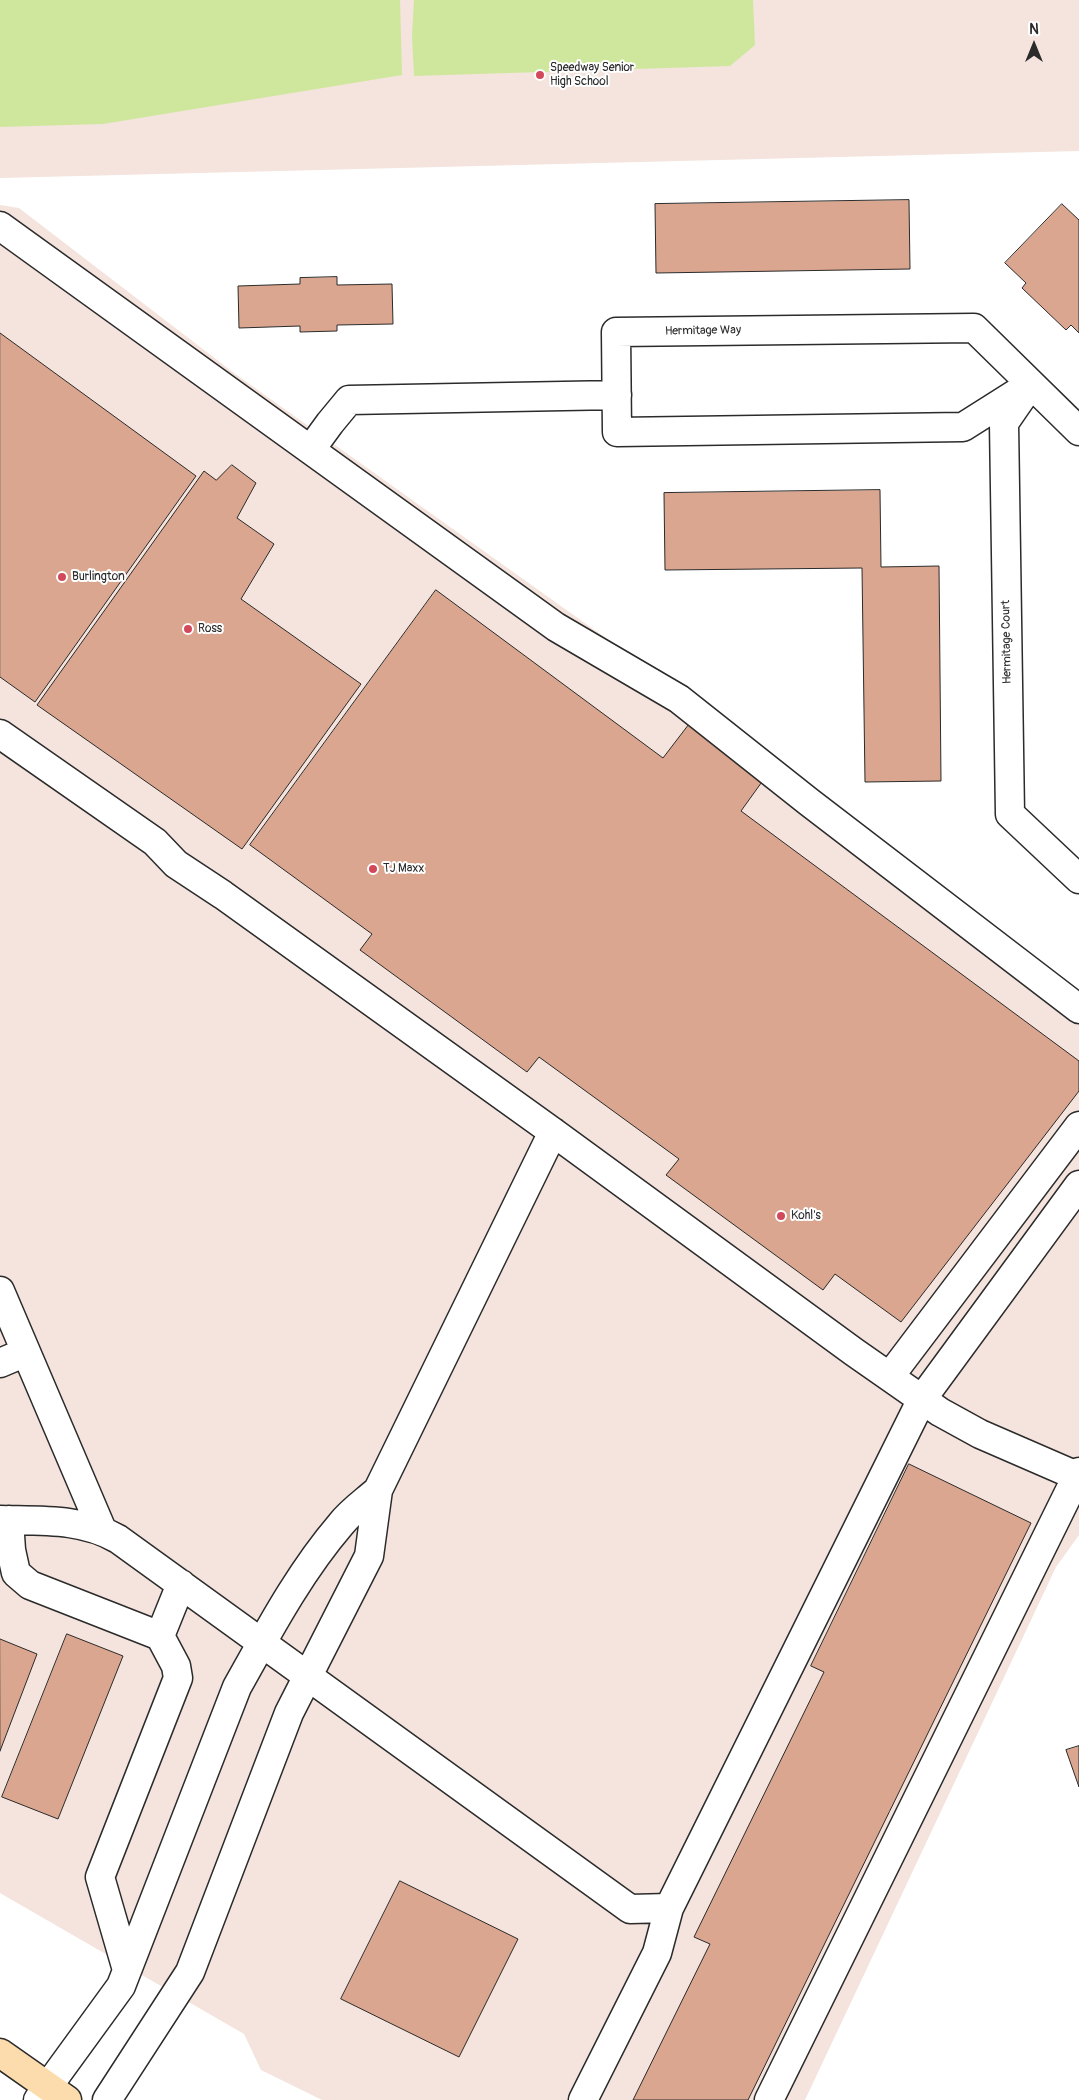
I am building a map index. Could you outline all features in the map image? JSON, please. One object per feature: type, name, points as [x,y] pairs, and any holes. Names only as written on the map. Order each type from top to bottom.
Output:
[{"type":"main road","points":[[0,2053],[51,2096]]},
{"type":"street","points":[[0,226],[556,627],[679,699],[809,802],[1079,1009]]},
{"type":"street","name":"Hermitage Way","points":[[617,395],[616,332],[974,328],[1079,431]]},
{"type":"street","points":[[311,449],[330,422],[350,400],[617,395],[618,432],[963,427],[1031,384]]},
{"type":"street","name":"Hermitage Court","points":[[1031,384],[1004,423],[1010,814],[1079,879]]},
{"type":"street","points":[[0,734],[155,842],[176,864],[223,895],[554,1132],[940,1412],[980,1434],[1078,1475],[769,2100]]},
{"type":"street","points":[[890,1376],[1079,1126]]},
{"type":"street","points":[[106,2100],[190,1972],[289,1713],[369,1556],[378,1490],[554,1132]]},
{"type":"street","points":[[584,2100],[657,1953],[669,1908],[922,1399],[1079,1185]]},
{"type":"street","points":[[0,1291],[102,1530]]},
{"type":"street","points":[[0,1363],[26,1352]]},
{"type":"street","points":[[51,2096],[121,1986],[237,1687],[288,1596],[342,1522],[378,1490]]},
{"type":"street","points":[[127,1970],[100,1878],[178,1678],[176,1666],[160,1636],[30,1585],[16,1573],[5,1520],[59,1521],[102,1530],[308,1675],[630,1909],[669,1908]]},
{"type":"street","points":[[160,1636],[180,1584]]},
{"type":"shaded area","name":"Speedway Senior High School","points":[[0,0],[1079,0],[1079,151],[0,178]]},
{"type":"shaded area","points":[[0,205],[19,208],[234,373],[805,780],[1079,990],[1079,1535],[1056,1567],[805,2100],[322,2100],[261,2070],[244,2034],[0,1893]]},
{"type":"green space","points":[[0,0],[400,0],[402,75],[103,124],[0,127]]},
{"type":"green space","points":[[414,0],[753,0],[755,45],[730,66],[414,76],[412,36]]},
{"type":"building","points":[[909,200],[910,269],[656,273],[655,204]]},
{"type":"building","points":[[1062,204],[1079,220],[1079,333],[1071,325],[1066,330],[1022,288],[1026,283],[1005,263]]},
{"type":"building","points":[[337,277],[337,285],[392,284],[393,324],[337,325],[337,331],[300,332],[300,326],[239,328],[238,286],[300,284],[300,278]]},
{"type":"building","name":"Burlington","points":[[0,333],[196,476],[35,702],[0,677]]},
{"type":"building","name":"Ross","points":[[232,465],[256,483],[237,518],[274,544],[241,599],[361,684],[242,849],[37,705],[204,471],[216,480]]},
{"type":"building","points":[[880,490],[881,567],[939,566],[941,781],[865,782],[862,568],[665,570],[664,493]]},
{"type":"building","points":[[436,590],[663,758],[689,724],[764,779],[741,811],[1079,1061],[1079,1091],[901,1322],[835,1274],[823,1290],[666,1175],[679,1159],[539,1057],[527,1072],[360,950],[372,934],[250,845]]},
{"type":"building","points":[[909,1464],[1031,1523],[748,2100],[633,2100],[710,1944],[694,1937],[824,1672],[811,1666]]},
{"type":"building","points":[[67,1634],[123,1656],[58,1819],[2,1797]]},
{"type":"building","points":[[0,1639],[37,1654],[0,1751]]},
{"type":"building","points":[[1079,1746],[1079,1787],[1066,1750]]},
{"type":"building","points":[[400,1881],[518,1939],[459,2057],[341,1999]]},
{"type":"place","name":"Speedway Senior High School","points":[[540,75]]},
{"type":"place","name":"Burlington","points":[[62,577]]},
{"type":"place","name":"Ross","points":[[188,629]]},
{"type":"place","name":"TJ Maxx","points":[[373,869]]},
{"type":"place","name":"Kohl's","points":[[781,1216]]}]
